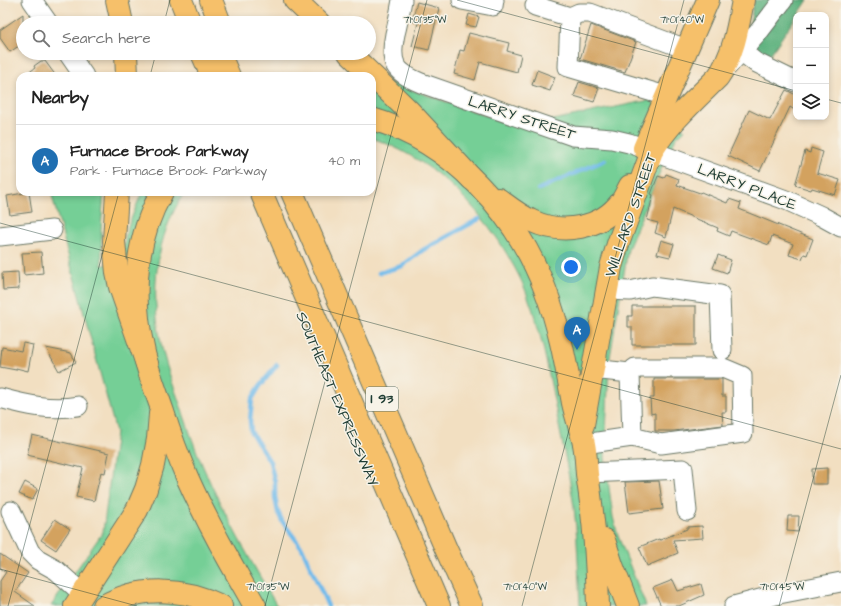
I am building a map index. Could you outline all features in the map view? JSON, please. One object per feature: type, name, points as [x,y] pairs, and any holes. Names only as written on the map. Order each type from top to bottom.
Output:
[{"type":"main road","points":[[117,0],[120,16]]},
{"type":"main road","points":[[167,0],[173,16]]},
{"type":"main road","points":[[181,0],[187,16]]},
{"type":"main road","points":[[197,0],[203,16]]},
{"type":"main road","points":[[211,0],[217,16]]},
{"type":"main road","points":[[295,0],[312,16]]},
{"type":"main road","name":"WILLARD STREET","points":[[582,439],[592,369],[606,290],[616,250],[666,96],[708,0]]},
{"type":"main road","name":"WILLARD STREET","points":[[473,180],[511,209],[531,221],[552,228],[562,229],[582,227],[608,215],[622,201],[648,150],[657,143],[671,125],[718,77],[727,62],[737,35],[743,0]]},
{"type":"main road","points":[[126,60],[127,72]]},
{"type":"main road","points":[[191,60],[196,72]]},
{"type":"main road","points":[[205,60],[210,72]]},
{"type":"main road","points":[[226,60],[236,69]]},
{"type":"main road","points":[[357,60],[369,72]]},
{"type":"main road","points":[[677,72],[678,89],[682,93],[691,96],[701,93]]},
{"type":"main road","points":[[376,79],[418,120],[494,204],[512,227],[541,278],[553,313],[582,439],[596,544],[598,606]]},
{"type":"main road","points":[[376,120],[394,127],[423,141],[459,167],[473,180]]},
{"type":"main road","points":[[117,196],[114,241],[120,287],[158,399],[180,458],[198,499],[222,547],[255,606]]},
{"type":"main road","points":[[147,364],[138,318],[139,260],[144,234],[160,196]]},
{"type":"main road","name":"SOUTHEAST EXPRESSWAY","points":[[250,196],[426,606]]},
{"type":"main road","name":"I 93","points":[[262,196],[439,606]]},
{"type":"main road","name":"I 93","points":[[281,196],[459,606]]},
{"type":"main road","name":"I 93","points":[[294,196],[472,606]]},
{"type":"main road","points":[[79,600],[132,520],[146,489],[158,440],[160,414],[158,399]]},
{"type":"main road","points":[[591,499],[612,565],[628,606]]},
{"type":"main road","points":[[104,606],[138,593],[161,591],[184,593],[196,596],[220,606]]},
{"type":"street","points":[[32,0],[43,16]]},
{"type":"street","name":"LARRY STREET","points":[[402,0],[393,57],[398,68],[408,77],[562,133],[581,138],[621,141],[648,150]]},
{"type":"street","points":[[462,0],[493,6],[494,0]]},
{"type":"street","points":[[697,24],[713,0]]},
{"type":"street","points":[[718,77],[757,34],[783,0]]},
{"type":"street","points":[[535,6],[570,17],[579,13],[590,13],[686,49]]},
{"type":"street","points":[[570,17],[568,67],[666,96]]},
{"type":"street","points":[[741,51],[756,62],[793,80]]},
{"type":"street","points":[[73,60],[81,72]]},
{"type":"street","name":"LARRY PLACE","points":[[648,150],[786,200],[841,227]]},
{"type":"street","points":[[0,236],[52,230]]},
{"type":"street","points":[[606,290],[630,291],[652,286],[720,295],[722,350]]},
{"type":"street","points":[[582,439],[632,437],[661,444],[743,433],[742,376],[723,368],[635,368],[630,373],[632,437]]},
{"type":"street","points":[[592,369],[630,373]]},
{"type":"street","points":[[0,398],[44,408],[61,409],[78,406]]},
{"type":"street","points":[[587,473],[683,469],[687,511]]},
{"type":"street","points":[[11,511],[30,552],[38,560],[56,570],[79,600]]},
{"type":"street","points":[[734,606],[779,594],[841,582]]},
{"type":"green space","points":[[754,0],[808,0],[800,12],[793,12],[793,21],[765,62],[749,30]]},
{"type":"green space","points":[[380,79],[519,127],[650,100],[685,130],[676,138],[661,169],[628,249],[609,363],[605,458],[613,517],[618,536],[646,606],[580,606],[578,553],[573,500],[550,378],[533,310],[515,268],[499,241],[473,208],[444,179],[427,167],[392,146],[376,140],[376,80]]},
{"type":"green space","points":[[52,196],[104,196],[101,229],[102,266],[121,258],[127,229],[140,196],[183,196],[167,227],[161,246],[158,265],[156,304],[163,350],[169,372],[197,452],[212,487],[229,522],[277,606],[51,606],[103,532],[116,432]]},
{"type":"building","points":[[417,2],[439,8],[429,50],[412,46],[418,23],[412,21]]},
{"type":"building","points":[[469,14],[479,17],[476,27],[466,25]]},
{"type":"building","points":[[16,19],[16,48],[10,52],[0,38],[0,30]]},
{"type":"building","points":[[591,25],[636,42],[625,72],[580,59]]},
{"type":"building","points":[[469,33],[509,43],[507,51],[521,55],[517,72],[480,62],[475,80],[454,74],[460,50],[464,51]]},
{"type":"building","points":[[41,61],[45,61],[53,72],[30,72],[35,68],[34,66]]},
{"type":"building","points":[[537,70],[555,77],[550,91],[532,85]]},
{"type":"building","points":[[579,82],[599,88],[594,102],[574,96]]},
{"type":"building","points":[[786,90],[793,94],[793,109],[790,107],[760,171],[728,156],[749,110],[770,120]]},
{"type":"building","points":[[811,148],[823,152],[817,173],[840,180],[835,195],[812,188],[811,190],[795,185],[805,151],[810,153]]},
{"type":"building","points":[[666,174],[679,179],[677,185],[700,193],[701,192],[727,203],[729,199],[741,203],[739,209],[813,239],[807,255],[804,254],[802,259],[789,255],[793,244],[772,236],[769,245],[731,231],[729,236],[717,231],[718,228],[673,209],[666,237],[655,233],[658,223],[647,220],[653,195],[651,194],[658,176],[664,178]]},
{"type":"building","points":[[16,194],[16,196],[30,196],[32,212],[10,215],[7,196]]},
{"type":"building","points":[[661,240],[674,244],[670,257],[657,254]]},
{"type":"building","points":[[41,252],[43,273],[24,275],[22,253]]},
{"type":"building","points":[[718,255],[731,260],[727,273],[713,268]]},
{"type":"building","points":[[18,272],[19,289],[3,290],[2,273]]},
{"type":"building","points":[[632,306],[696,306],[696,345],[632,345],[632,327],[628,327],[628,316],[632,316]]},
{"type":"building","points":[[23,343],[33,345],[28,371],[16,368],[16,370],[0,367],[2,347],[21,351]]},
{"type":"building","points":[[46,348],[71,353],[76,362],[59,371]]},
{"type":"building","points":[[654,379],[722,379],[722,396],[726,396],[726,412],[722,412],[723,425],[674,431],[655,431],[655,413],[651,414],[650,398],[654,398]]},
{"type":"building","points":[[32,435],[109,453],[105,473],[101,472],[94,501],[76,497],[83,468],[27,455]]},
{"type":"building","points":[[827,468],[827,484],[812,484],[812,469]]},
{"type":"building","points":[[659,481],[663,509],[629,513],[625,482]]},
{"type":"building","points":[[25,482],[38,489],[32,500],[19,494]]},
{"type":"building","points":[[788,516],[799,516],[798,532],[787,531]]},
{"type":"building","points":[[55,519],[70,529],[56,550],[41,540]]},
{"type":"building","points":[[702,526],[703,538],[673,540],[678,553],[647,566],[639,547],[687,529],[687,527]]},
{"type":"building","points":[[0,554],[28,573],[15,592],[35,606],[0,606],[0,581],[6,572],[0,568]]},
{"type":"building","points":[[673,580],[678,591],[701,584],[704,595],[679,606],[661,606],[653,588]]},
{"type":"waterway","points":[[539,189],[605,160]]},
{"type":"waterway","points":[[379,273],[402,266],[423,250],[479,219]]},
{"type":"waterway","points":[[277,365],[260,386],[252,399],[250,421],[251,432],[270,462],[275,483],[275,497],[278,512],[282,521],[302,548],[328,606]]},
{"type":"place","name":"Furnace Brook Parkway","points":[[577,350]]}]
